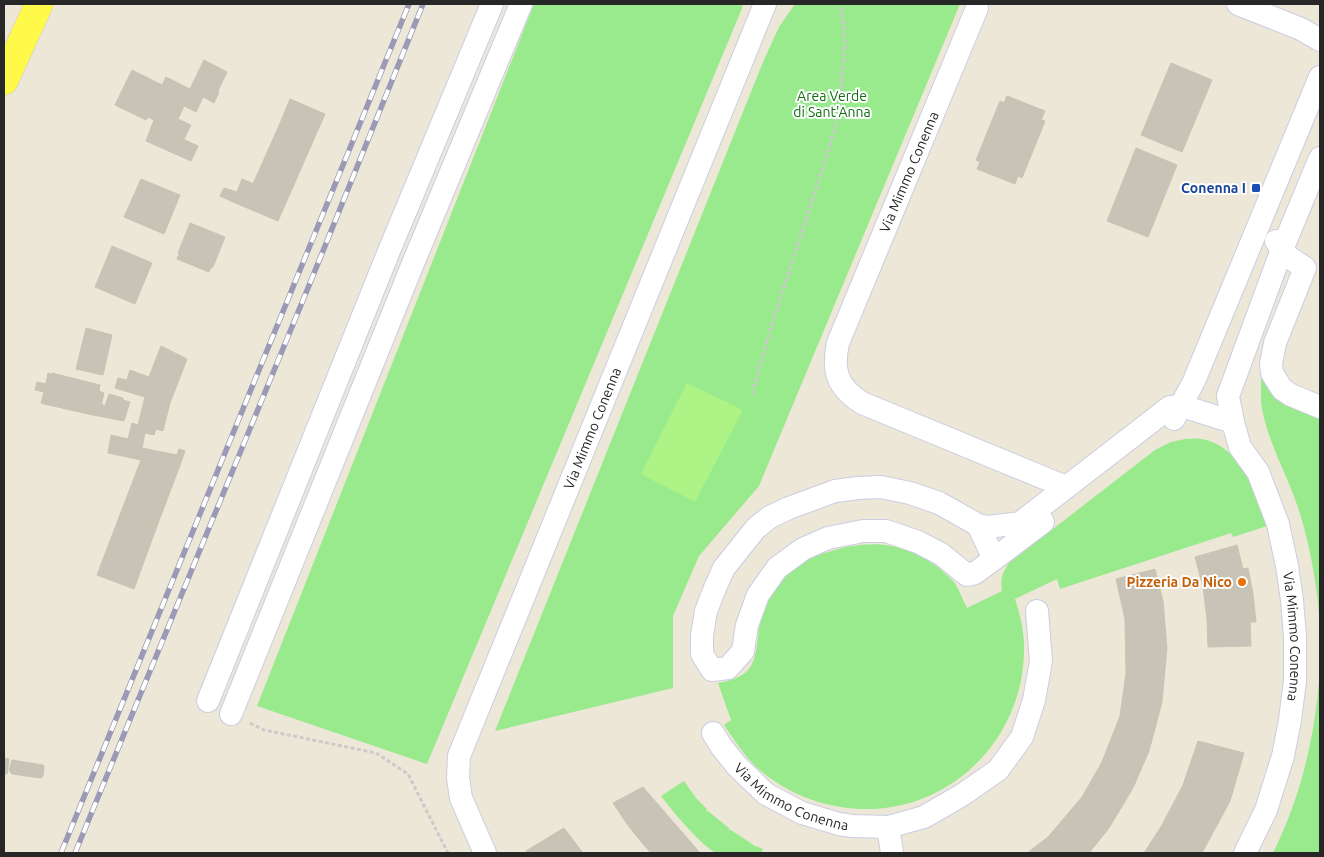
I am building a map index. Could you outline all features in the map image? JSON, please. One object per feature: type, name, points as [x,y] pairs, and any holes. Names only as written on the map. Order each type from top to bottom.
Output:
[{"type":"main road","points":[[4,81],[39,4]]},
{"type":"street","points":[[208,701],[385,260],[492,4]]},
{"type":"street","points":[[231,714],[418,252],[521,4]]},
{"type":"street","name":"Via Mimmo Conenna","points":[[485,853],[461,798],[458,778],[459,756],[765,4]]},
{"type":"street","points":[[1238,4],[1300,29],[1320,40]]},
{"type":"street","name":"Via Mimmo Conenna","points":[[977,8],[838,343],[835,368],[845,389],[862,403],[1066,487]]},
{"type":"street","points":[[1234,422],[1182,406],[1170,407],[1020,523],[988,527],[978,526],[939,503],[910,493],[881,487],[836,491],[789,508],[770,517],[756,528],[724,568],[706,611],[702,635],[702,654],[712,670],[728,668],[743,652],[747,625],[758,595],[777,568],[803,548],[828,538],[864,531],[886,531],[918,542],[941,554],[967,575],[975,573],[1170,426],[1182,406],[1194,382],[1320,78]]},
{"type":"street","name":"Via Mimmo Conenna","points":[[1245,853],[1266,810],[1283,756],[1295,681],[1295,637],[1288,575],[1278,524],[1258,472],[1240,447],[1228,396],[1281,252],[1320,158]]},
{"type":"street","points":[[1273,190],[1286,200],[1305,196]]},
{"type":"street","points":[[1254,241],[1263,238],[1273,239],[1279,245],[1281,252],[1305,268],[1275,343],[1271,364],[1272,373],[1282,389],[1320,408]]},
{"type":"street","points":[[978,526],[994,559]]},
{"type":"street","name":"Via Mimmo Conenna","points":[[713,733],[736,765],[766,794],[802,813],[839,824],[853,826],[888,827],[924,817],[962,795],[998,770],[1022,737],[1034,700],[1041,661],[1037,611]]},
{"type":"street","points":[[888,827],[892,853]]},
{"type":"path","points":[[752,394],[770,330],[838,116],[845,42],[841,4]]},
{"type":"path","points":[[231,714],[264,730],[376,753],[408,774],[448,853]]},
{"type":"green space","points":[[534,4],[738,4],[743,6],[427,764],[257,706]]},
{"type":"green space","name":"Area Verde di Sant'Anna","points":[[795,4],[960,4],[759,486],[699,556],[673,616],[673,688],[495,731],[763,62],[779,27]]},
{"type":"green space","points":[[1262,367],[1320,416],[1320,634],[1316,590],[1306,537],[1291,488],[1272,444],[1265,421],[1262,409]]},
{"type":"green space","points":[[687,383],[743,410],[695,502],[641,474]]},
{"type":"green space","points":[[1199,439],[1215,443],[1236,460],[1251,486],[1267,526],[1233,537],[1231,533],[1060,589],[1057,579],[1015,599],[1019,611],[1024,647],[1020,683],[1009,716],[992,745],[969,770],[942,790],[911,803],[877,809],[830,805],[789,790],[771,779],[746,756],[724,725],[731,720],[718,683],[739,677],[752,665],[759,629],[766,606],[778,585],[792,569],[812,558],[843,548],[872,544],[886,545],[913,552],[939,568],[953,581],[967,608],[1002,591],[1002,577],[1009,563],[1155,450],[1171,442]]},
{"type":"green space","points":[[1320,668],[1320,853],[1273,853],[1292,809],[1306,763],[1315,716]]},
{"type":"green space","points":[[684,781],[696,798],[707,809],[706,812],[708,811],[730,829],[728,831],[731,830],[754,847],[763,849],[761,853],[718,853],[705,845],[661,796]]},
{"type":"building","points":[[204,60],[227,72],[214,103],[203,97],[196,112],[184,106],[178,119],[191,125],[183,141],[152,125],[154,120],[148,117],[146,120],[115,105],[132,70],[162,85],[166,77],[190,89]]},
{"type":"building","points":[[1171,63],[1212,80],[1182,152],[1141,135]]},
{"type":"building","points":[[1007,96],[1045,111],[1041,120],[1045,121],[1022,178],[1018,176],[1015,184],[977,169],[980,162],[976,160],[1000,101],[1004,103]]},
{"type":"building","points":[[290,99],[325,114],[278,221],[233,202],[242,179],[266,189],[293,126],[281,121]]},
{"type":"building","points":[[281,121],[293,126],[266,189],[253,184]]},
{"type":"building","points":[[152,125],[198,146],[191,161],[146,141]]},
{"type":"building","points":[[1136,148],[1177,165],[1148,237],[1107,221]]},
{"type":"building","points":[[141,179],[180,195],[164,234],[124,217]]},
{"type":"building","points":[[224,188],[237,192],[233,202],[220,196]]},
{"type":"building","points":[[190,223],[225,237],[213,267],[178,253]]},
{"type":"building","points":[[112,246],[152,263],[135,304],[95,287]]},
{"type":"building","points":[[179,254],[212,266],[209,272],[177,259]]},
{"type":"building","points":[[86,328],[112,335],[103,375],[76,369]]},
{"type":"building","points":[[161,346],[187,359],[170,403],[163,431],[156,429],[154,435],[145,433],[142,448],[177,455],[179,449],[185,451],[179,468],[108,453],[111,435],[128,439],[132,423],[138,425],[145,397],[115,388],[118,378],[127,380],[130,370],[149,377]]},
{"type":"building","points":[[48,373],[52,375],[44,404],[41,403],[44,392],[35,390],[37,382],[46,384]]},
{"type":"building","points":[[52,373],[100,385],[99,391],[104,393],[100,410],[95,408],[93,415],[44,404]]},
{"type":"building","points":[[109,394],[130,402],[124,421],[93,415],[95,408],[100,410],[102,404],[105,406]]},
{"type":"building","points":[[141,460],[179,468],[157,526],[121,512]]},
{"type":"building","points":[[121,512],[157,526],[134,589],[97,575]]},
{"type":"building","points":[[1237,545],[1243,569],[1248,568],[1253,594],[1256,622],[1250,622],[1251,646],[1208,647],[1203,587],[1195,557]]},
{"type":"building","points":[[1155,569],[1163,601],[1167,648],[1162,702],[1149,751],[1133,788],[1109,828],[1089,853],[1027,853],[1048,837],[1082,797],[1102,762],[1120,716],[1126,673],[1125,619],[1116,579]]},
{"type":"building","points":[[1198,741],[1244,753],[1230,801],[1202,853],[1144,853],[1162,825],[1183,785]]},
{"type":"building","points":[[4,758],[9,759],[7,774],[4,773]]},
{"type":"building","points":[[12,760],[43,765],[43,776],[41,778],[12,774],[9,770]]},
{"type":"building","points":[[643,787],[700,853],[651,853],[643,844],[613,803]]},
{"type":"building","points":[[564,828],[583,853],[528,853],[526,851]]},
{"type":"railway","points":[[61,853],[409,4]]},
{"type":"railway","points":[[75,853],[423,4]]},
{"type":"place","name":"Conenna I","points":[[1256,188]]},
{"type":"place","name":"Pizzeria Da Nico","points":[[1242,582]]}]
